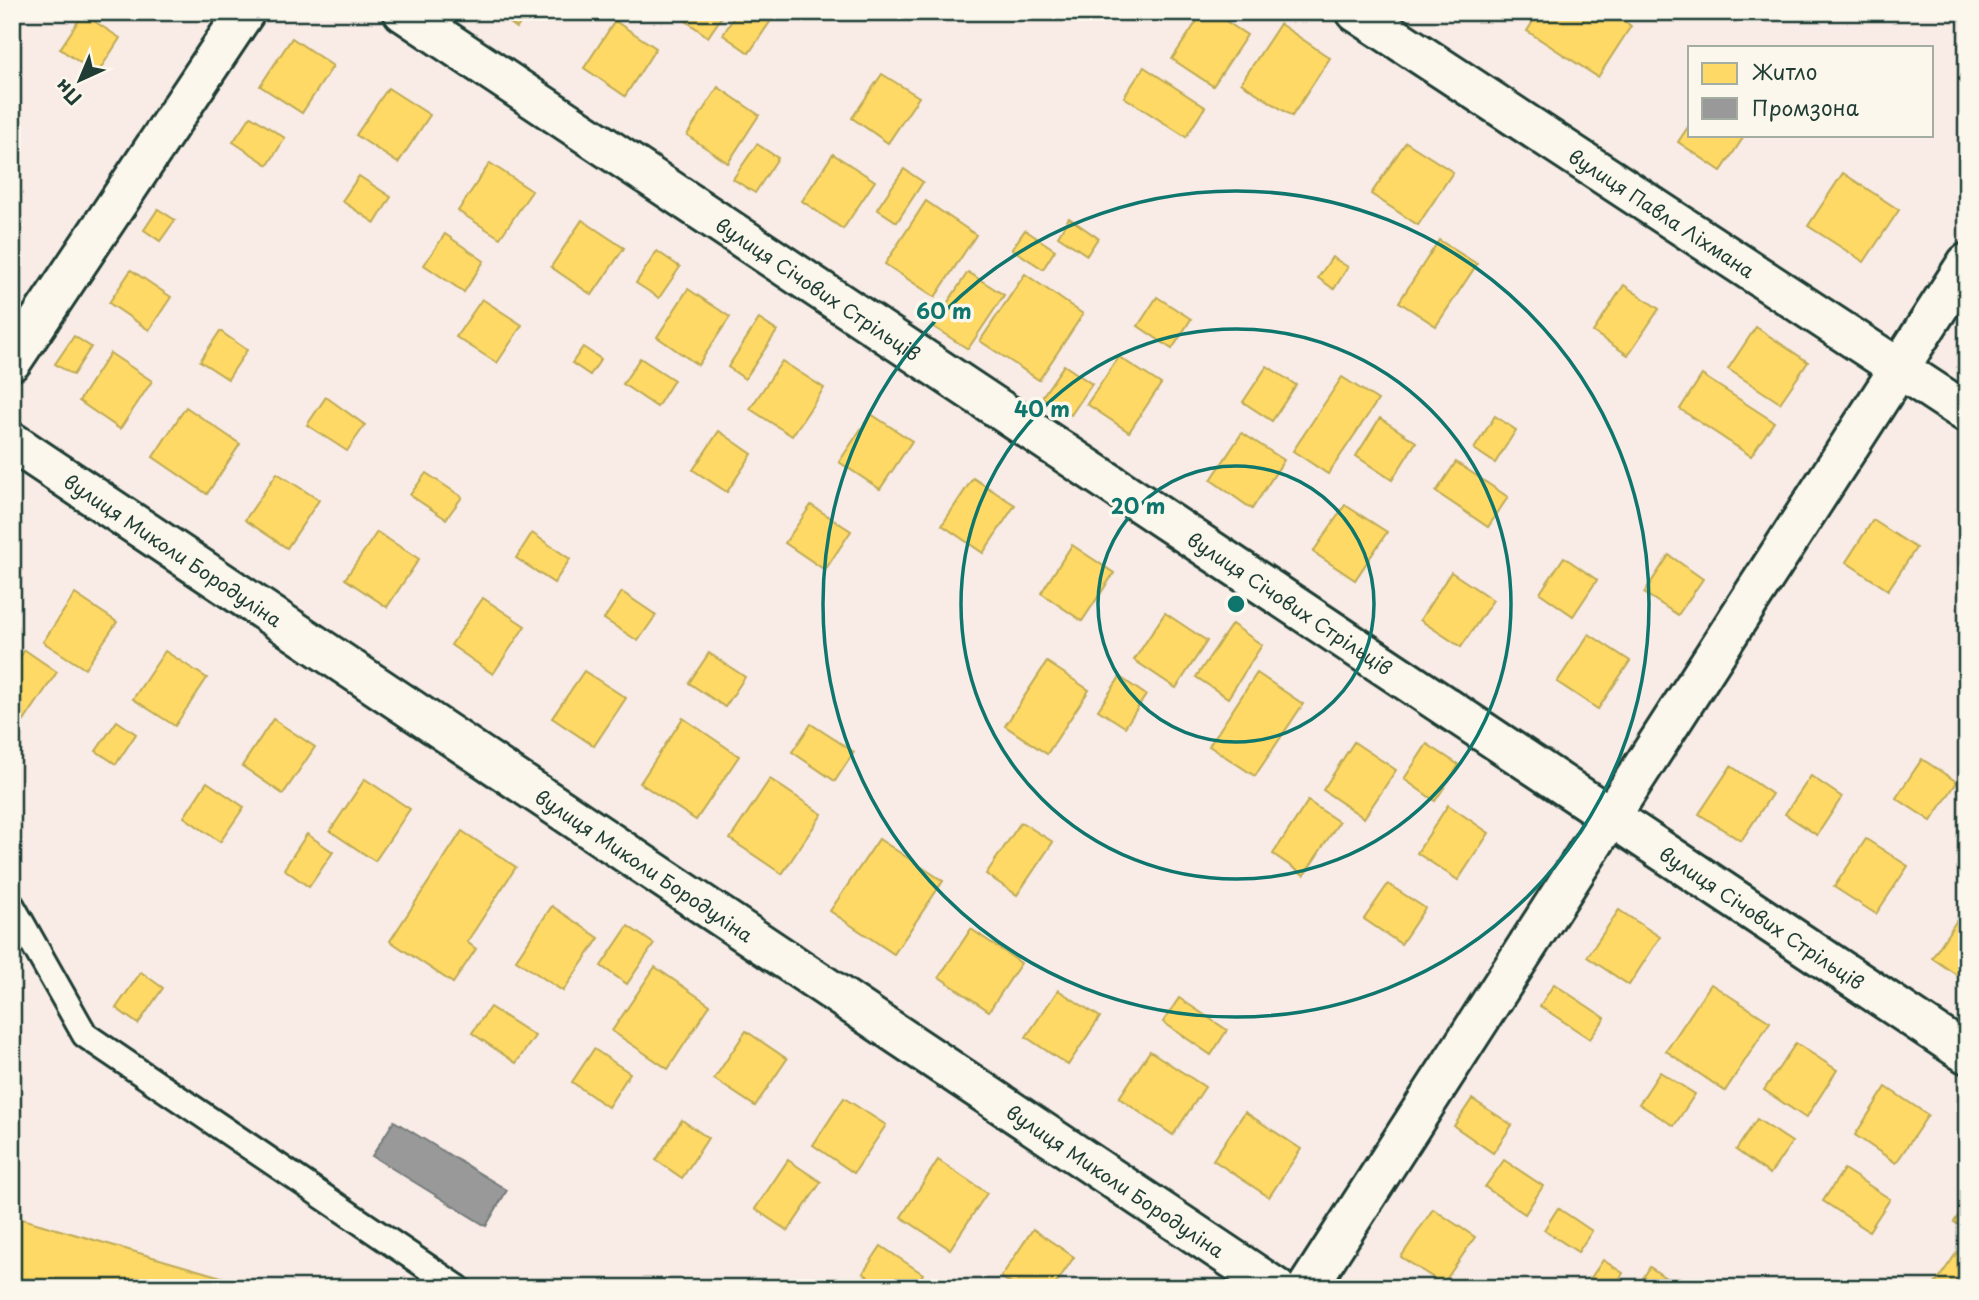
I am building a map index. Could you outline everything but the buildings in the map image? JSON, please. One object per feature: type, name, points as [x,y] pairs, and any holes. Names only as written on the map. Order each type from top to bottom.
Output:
[{"type":"street","points":[[12,361],[244,12]]},
{"type":"street","name":"вулиця Січових Стрільців","points":[[403,12],[1967,1054]]},
{"type":"street","name":"вулиця Павла Ліхмана","points":[[1356,12],[1967,413]]},
{"type":"street","points":[[1307,1288],[1967,263]]},
{"type":"street","name":"вулиця Миколи Бородуліна","points":[[12,442],[1276,1288]]},
{"type":"lane","points":[[12,906],[85,1035],[458,1288]]}]
